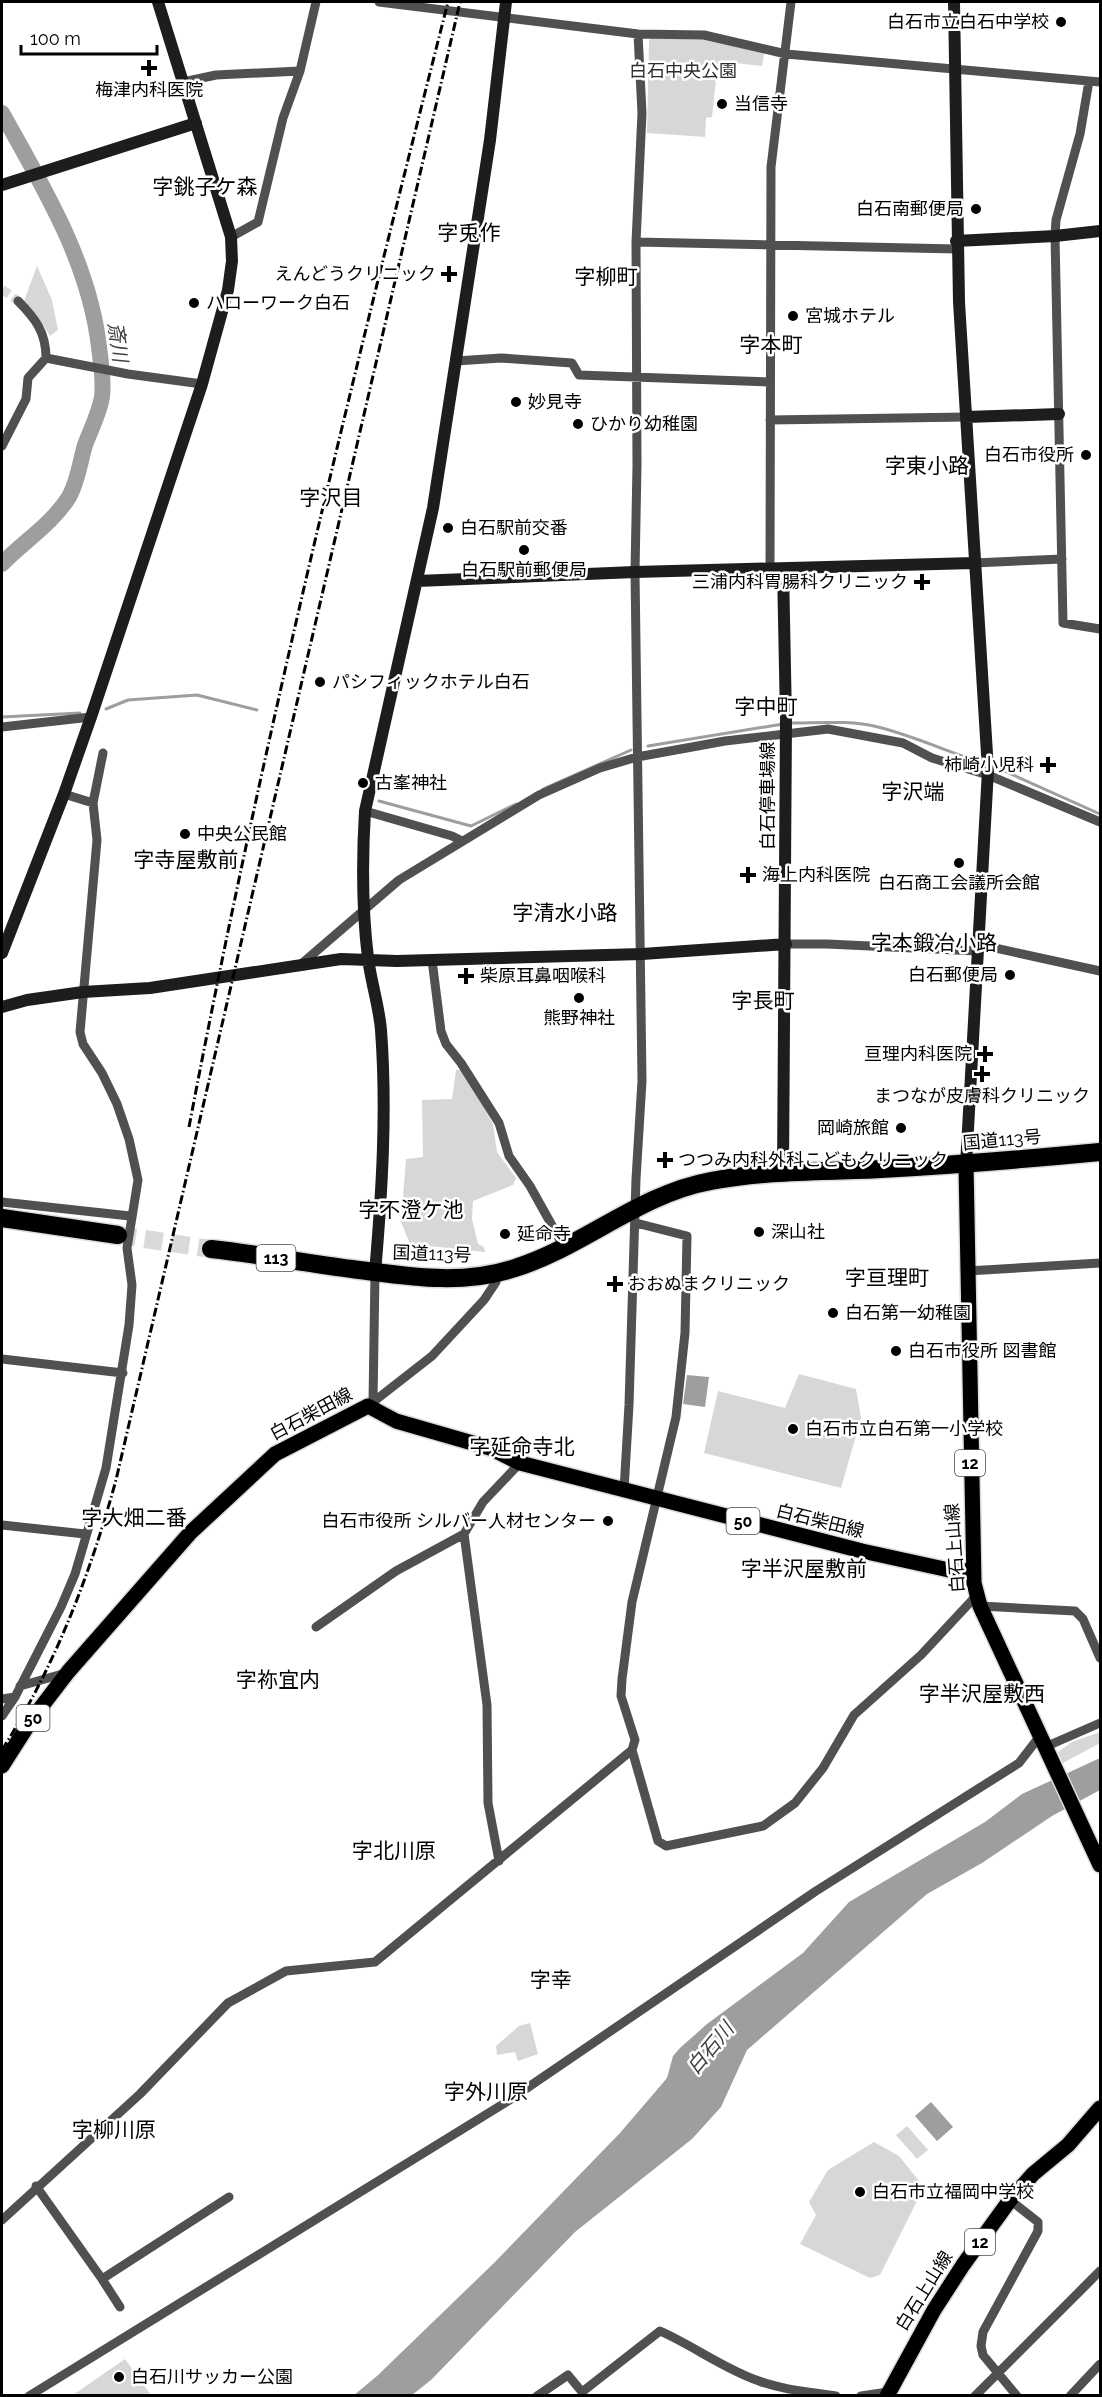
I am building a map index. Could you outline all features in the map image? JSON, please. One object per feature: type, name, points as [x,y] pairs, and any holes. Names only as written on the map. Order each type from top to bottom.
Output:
[{"type":"highway","name":"国道113号","points":[[211,1249],[375,1273],[440,1280],[472,1279],[544,1258],[708,1181],[783,1173],[966,1165],[1101,1152]]},
{"type":"highway","points":[[2,1218],[118,1234]]},
{"type":"main road","name":"白石上山線","points":[[966,1165],[973,1571],[978,1601],[1101,1865]]},
{"type":"main road","name":"白石柴田線","points":[[2,1766],[32,1719],[68,1672],[190,1533],[274,1454],[371,1404],[396,1421],[490,1448],[520,1463],[862,1551],[949,1570],[973,1571]]},
{"type":"main road","name":"白石上山線","points":[[887,2394],[934,2310],[1010,2200],[1034,2174],[1068,2145],[1101,2108]]},
{"type":"street","points":[[2,952],[64,794],[91,717],[202,384],[228,290],[232,261],[231,237],[158,2]]},
{"type":"street","points":[[231,237],[258,222],[283,118],[300,71],[316,2]]},
{"type":"street","points":[[379,2],[423,4],[638,34],[704,35],[786,54],[1101,82]]},
{"type":"street","points":[[371,1404],[375,1273],[382,1190],[384,1086],[380,1026],[368,959],[363,910],[362,856],[365,811],[433,508],[490,140],[506,2]]},
{"type":"street","points":[[770,569],[771,167],[791,2]]},
{"type":"street","points":[[954,2],[957,245],[974,563],[988,769],[966,1165]]},
{"type":"street","points":[[624,1490],[642,1081],[642,954],[634,572],[637,377],[636,242],[642,113],[638,34]]},
{"type":"street","points":[[183,82],[216,75],[300,71]]},
{"type":"street","points":[[1089,81],[1080,134],[1056,220],[1055,236],[1063,623],[1101,628]]},
{"type":"street","points":[[2,184],[196,123]]},
{"type":"street","points":[[636,242],[770,246],[957,245],[1101,231]]},
{"type":"street","points":[[2,446],[26,399],[28,378],[46,358],[44,335],[35,318],[18,301]]},
{"type":"street","points":[[46,358],[128,374],[202,384]]},
{"type":"street","points":[[456,361],[501,358],[572,363],[579,375],[770,382]]},
{"type":"street","points":[[770,420],[1059,414]]},
{"type":"street","points":[[417,581],[1062,559]]},
{"type":"street","name":"白石停車場線","points":[[783,569],[786,727],[783,1173]]},
{"type":"street","points":[[2,727],[91,717]]},
{"type":"street","points":[[299,966],[399,880],[561,784],[600,768],[637,757],[786,727],[828,729],[903,742],[932,758],[988,769],[1101,822]]},
{"type":"street","points":[[2,1716],[15,1697],[61,1607],[75,1574],[106,1467],[123,1373],[132,1286],[127,1248],[130,1216],[138,1180],[129,1139],[117,1104],[102,1073],[83,1044],[80,1032],[97,840],[93,803],[103,753]]},
{"type":"street","points":[[64,794],[93,803]]},
{"type":"street","points":[[365,811],[452,836],[462,841]]},
{"type":"street","points":[[2,1007],[27,1000],[83,992],[150,988],[341,959],[432,960],[642,954],[786,944],[977,948],[1101,971]]},
{"type":"street","points":[[432,960],[441,1031],[446,1044],[461,1063],[499,1123],[509,1156],[530,1186],[564,1247]]},
{"type":"street","points":[[2,1202],[130,1216]]},
{"type":"street","points":[[636,1215],[687,1236],[685,1333],[676,1417],[632,1602],[621,1696],[635,1740],[632,1750],[658,1841],[666,1845],[763,1826],[795,1803],[823,1768],[854,1715],[978,1601],[1075,1611],[1083,1619],[1101,1658]]},
{"type":"street","points":[[967,1271],[1101,1263]]},
{"type":"street","points":[[371,1404],[432,1356],[484,1300],[496,1282],[495,1274]]},
{"type":"street","points":[[2,1359],[123,1373]]},
{"type":"street","points":[[316,1627],[396,1571],[464,1534],[483,1502],[520,1463]]},
{"type":"street","points":[[2,1525],[86,1534]]},
{"type":"street","points":[[464,1534],[487,1705],[488,1803],[499,1861]]},
{"type":"street","points":[[20,1686],[68,1672]]},
{"type":"street","points":[[2,1699],[15,1697]]},
{"type":"street","points":[[29,2396],[508,2101],[816,1891],[1019,1763],[1036,1741],[1045,1746],[1101,1723]]},
{"type":"street","points":[[2,2220],[36,2186],[140,2094],[228,2003],[286,1971],[375,1962],[632,1750]]},
{"type":"street","points":[[36,2186],[120,2307]]},
{"type":"street","points":[[102,2279],[228,2197]]},
{"type":"street","points":[[1010,2200],[1038,2222],[1038,2231],[983,2332],[981,2346],[983,2355],[1017,2396]]},
{"type":"street","points":[[975,2396],[1101,2271]]},
{"type":"street","points":[[537,2396],[568,2375],[582,2392],[660,2331],[712,2360],[759,2382],[836,2396]]},
{"type":"street","points":[[1071,2396],[1101,2364]]},
{"type":"street","points":[[861,2396],[887,2394]]},
{"type":"green space","name":"白石中央公園","points":[[653,34],[766,45],[762,66],[718,61],[712,117],[706,118],[705,137],[647,133],[649,41]]},
{"type":"green space","points":[[37,266],[52,300],[58,330],[50,336],[36,314],[24,301]]},
{"type":"green space","points":[[456,1070],[463,1070],[493,1124],[497,1152],[516,1178],[513,1185],[473,1201],[472,1219],[478,1244],[484,1247],[485,1252],[410,1244],[401,1222],[406,1159],[423,1157],[422,1100],[452,1099]]},
{"type":"green space","points":[[799,1374],[856,1389],[861,1418],[841,1488],[704,1453],[718,1391],[785,1408]]},
{"type":"green space","points":[[1100,1732],[1100,1743],[1063,1763],[1058,1752],[1072,1742]]},
{"type":"green space","points":[[530,2023],[538,2054],[518,2061],[515,2052],[497,2055],[496,2046],[519,2026]]},
{"type":"green space","points":[[907,2126],[928,2150],[917,2159],[896,2135]]},
{"type":"green space","points":[[874,2142],[899,2156],[924,2187],[880,2275],[870,2278],[800,2244],[816,2215],[809,2202],[828,2170]]},
{"type":"green space","name":"白石川サッカー公園","points":[[125,2359],[151,2395],[73,2395]]},
{"type":"water","points":[[687,1375],[709,1377],[705,1407],[683,1404]]},
{"type":"water","name":"白石川","points":[[1100,1758],[1100,1790],[1052,1816],[982,1863],[927,1894],[747,2050],[721,2107],[692,2139],[575,2232],[431,2380],[412,2395],[353,2396],[377,2376],[495,2262],[620,2133],[667,2078],[673,2056],[680,2048],[707,2024],[803,1953],[849,1902],[985,1822],[1022,1794]]},
{"type":"water","points":[[931,2102],[953,2127],[937,2141],[915,2116]]},
{"type":"waterway","name":"斎川","points":[[2,113],[48,197],[75,255],[94,315],[103,385],[99,409],[69,497],[46,524],[2,564]]},
{"type":"waterway","points":[[106,709],[128,700],[197,695],[257,710]]},
{"type":"waterway","points":[[2,717],[80,713]]},
{"type":"waterway","points":[[789,723],[845,723],[878,727],[983,763]]},
{"type":"waterway","points":[[648,746],[783,724]]},
{"type":"waterway","points":[[543,789],[631,750]]},
{"type":"waterway","points":[[993,766],[1100,814]]},
{"type":"waterway","points":[[379,801],[471,826],[516,804]]},
{"type":"tunnel","points":[[2,289],[18,301]]},
{"type":"tunnel","points":[[118,1235],[211,1249]]},
{"type":"railway","points":[[189,1127],[246,844],[310,563],[448,2]]},
{"type":"railway","points":[[2,1750],[55,1653],[95,1550],[116,1480],[460,2]]},
{"type":"place","name":"白石市立白石中学校","points":[[1061,22]]},
{"type":"place","name":"梅津内科医院","points":[[149,68]]},
{"type":"place","name":"当信寺","points":[[722,104]]},
{"type":"place","name":"白石南郵便局","points":[[976,209]]},
{"type":"place","name":"えんどうクリニック","points":[[449,274]]},
{"type":"place","name":"ハローワーク白石","points":[[194,303]]},
{"type":"place","name":"宮城ホテル","points":[[793,316]]},
{"type":"place","name":"妙見寺","points":[[516,402]]},
{"type":"place","name":"ひかり幼稚園","points":[[578,424]]},
{"type":"place","name":"白石市役所","points":[[1086,455]]},
{"type":"place","name":"白石駅前交番","points":[[448,528]]},
{"type":"place","name":"白石駅前郵便局","points":[[524,550]]},
{"type":"place","name":"三浦内科胃腸科クリニック","points":[[922,582]]},
{"type":"place","name":"パシフィックホテル白石","points":[[320,682]]},
{"type":"place","name":"柿崎小児科","points":[[1048,765]]},
{"type":"place","name":"古峯神社","points":[[363,783]]},
{"type":"place","name":"中央公民館","points":[[185,834]]},
{"type":"place","name":"白石商工会議所会館","points":[[959,863]]},
{"type":"place","name":"海上内科医院","points":[[748,875]]},
{"type":"place","name":"白石郵便局","points":[[1010,975]]},
{"type":"place","name":"柴原耳鼻咽喉科","points":[[466,976]]},
{"type":"place","name":"熊野神社","points":[[579,998]]},
{"type":"place","name":"亘理内科医院","points":[[985,1054]]},
{"type":"place","name":"まつなが皮膚科クリニック","points":[[982,1074]]},
{"type":"place","name":"岡崎旅館","points":[[901,1128]]},
{"type":"place","name":"つつみ内科外科こどもクリニック","points":[[665,1160]]},
{"type":"place","name":"深山社","points":[[759,1232]]},
{"type":"place","name":"延命寺","points":[[505,1234]]},
{"type":"place","name":"おおぬまクリニック","points":[[615,1284]]},
{"type":"place","name":"白石第一幼稚園","points":[[833,1313]]},
{"type":"place","name":"白石市役所 図書館","points":[[896,1351]]},
{"type":"place","name":"白石市立白石第一小学校","points":[[793,1429]]},
{"type":"place","name":"白石市役所 シルバー人材センター","points":[[608,1521]]},
{"type":"place","name":"白石市立福岡中学校","points":[[860,2192]]},
{"type":"place","name":"白石川サッカー公園","points":[[119,2377]]},
{"type":"district","name":"字銚子ケ森","points":[[205,187]]},
{"type":"district","name":"字兎作","points":[[469,233]]},
{"type":"district","name":"字柳町","points":[[606,277]]},
{"type":"district","name":"字本町","points":[[771,345]]},
{"type":"district","name":"字東小路","points":[[927,466]]},
{"type":"district","name":"字沢目","points":[[331,498]]},
{"type":"district","name":"字中町","points":[[766,707]]},
{"type":"district","name":"字沢端","points":[[913,792]]},
{"type":"district","name":"字寺屋敷前","points":[[186,860]]},
{"type":"district","name":"字清水小路","points":[[565,913]]},
{"type":"district","name":"字本鍛冶小路","points":[[934,943]]},
{"type":"district","name":"字長町","points":[[763,1001]]},
{"type":"district","name":"字不澄ケ池","points":[[411,1210]]},
{"type":"district","name":"字亘理町","points":[[887,1278]]},
{"type":"district","name":"字延命寺北","points":[[522,1447]]},
{"type":"district","name":"字大畑二番","points":[[134,1518]]},
{"type":"district","name":"字半沢屋敷前","points":[[804,1569]]},
{"type":"district","name":"字祢宜内","points":[[278,1680]]},
{"type":"district","name":"字半沢屋敷西","points":[[982,1694]]},
{"type":"district","name":"字北川原","points":[[394,1851]]},
{"type":"district","name":"字幸","points":[[551,1980]]},
{"type":"district","name":"字外川原","points":[[486,2092]]},
{"type":"district","name":"字柳川原","points":[[114,2130]]}]
